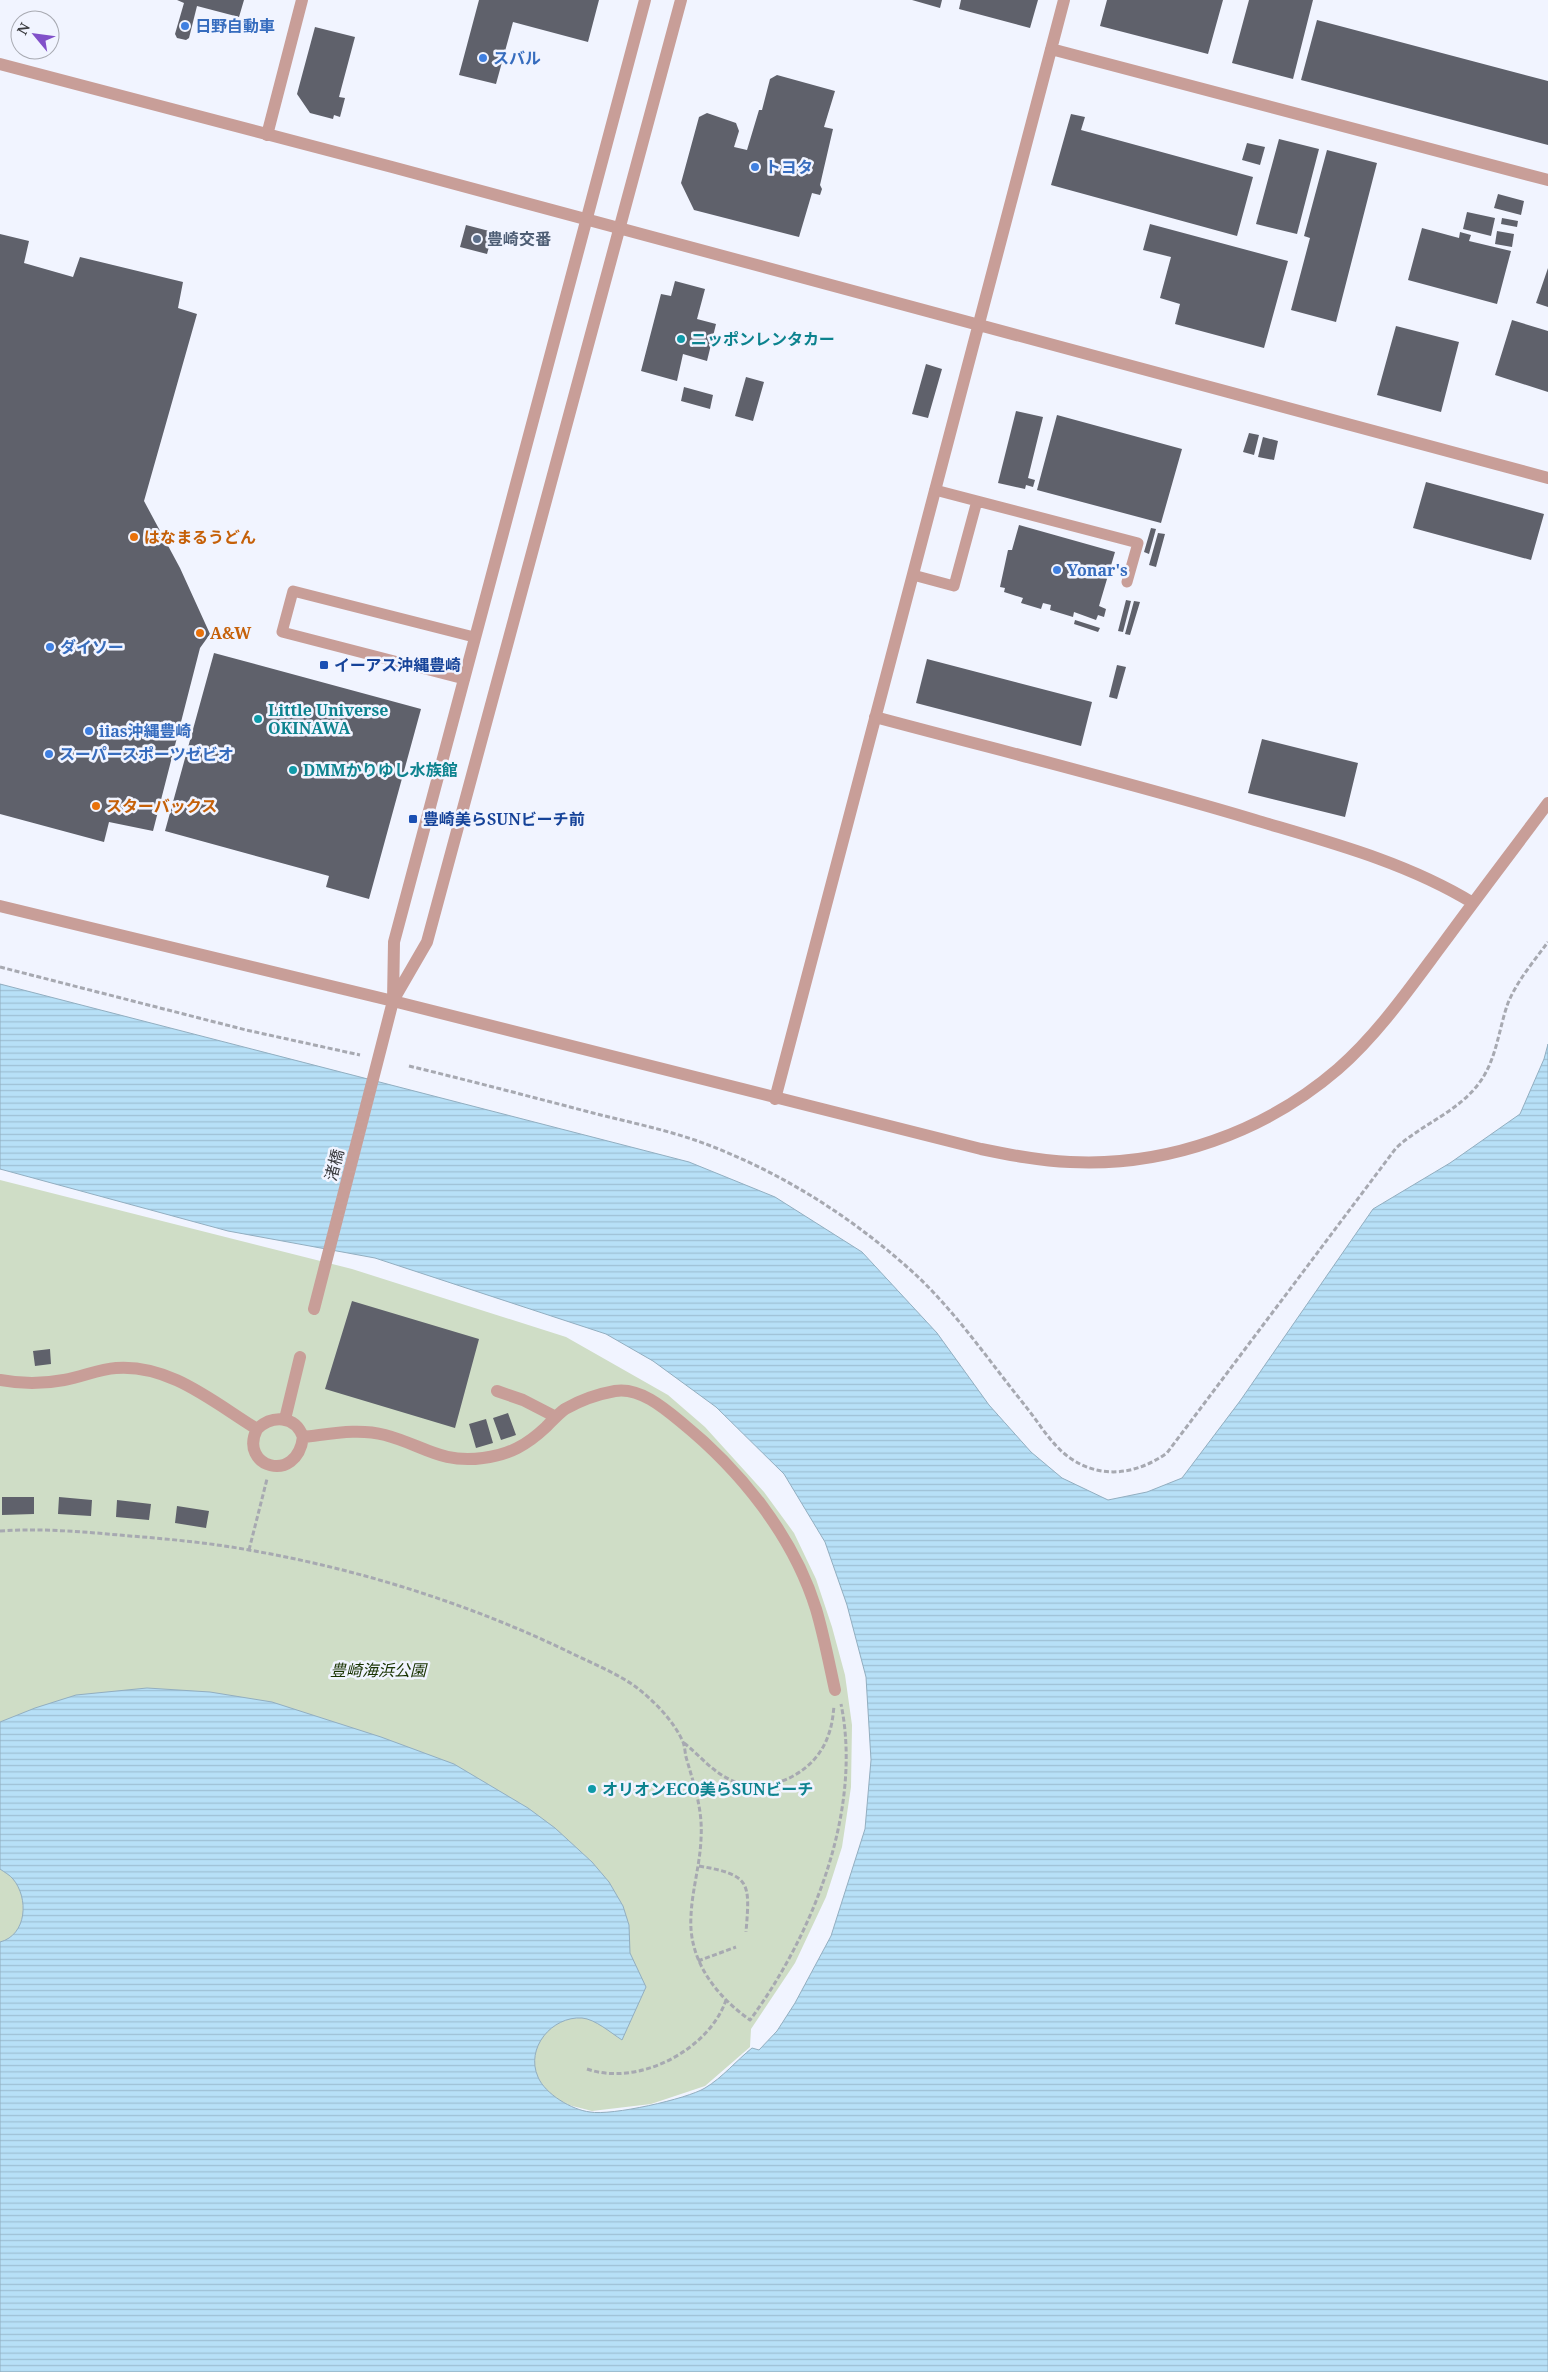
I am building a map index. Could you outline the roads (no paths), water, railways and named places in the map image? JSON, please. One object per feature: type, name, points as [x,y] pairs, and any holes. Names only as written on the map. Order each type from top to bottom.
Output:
[{"type":"street","points":[[267,135],[302,0]]},
{"type":"street","points":[[393,1001],[394,942],[474,637],[646,0]]},
{"type":"street","points":[[393,1001],[427,942],[681,0]]},
{"type":"street","points":[[775,1098],[980,326],[1064,0]]},
{"type":"street","points":[[1051,49],[1548,180]]},
{"type":"street","points":[[0,64],[1548,478]]},
{"type":"street","points":[[875,717],[1036,759],[1284,828],[1402,867],[1439,883],[1473,903]]},
{"type":"street","points":[[0,906],[393,1001],[981,1149],[1042,1160],[1099,1162],[1182,1151],[1221,1138],[1268,1117],[1291,1104],[1338,1069],[1362,1046],[1411,987],[1548,803]]},
{"type":"street","name":"渚橋","points":[[314,1309],[393,1001]]},
{"type":"street","points":[[285,1419],[300,1357]]},
{"type":"street","points":[[0,1380],[44,1383],[114,1368],[151,1370],[166,1374],[185,1384],[257,1429]]},
{"type":"street","points":[[303,1437],[349,1431],[368,1432],[387,1436],[432,1454],[456,1460],[481,1459],[503,1455],[522,1447],[566,1409],[602,1394],[627,1390],[647,1398],[668,1411],[702,1439],[746,1485],[774,1522],[802,1574],[816,1609],[835,1690]]},
{"type":"street","points":[[497,1392],[532,1404],[556,1417]]},
{"type":"street","points":[[270,1419],[285,1419],[301,1432],[303,1437],[302,1447],[296,1457],[280,1467],[270,1467],[258,1458],[254,1452],[254,1434],[257,1429],[270,1419]]},
{"type":"lane","points":[[935,490],[1138,543],[1127,582]]},
{"type":"lane","points":[[913,575],[954,586],[977,501]]},
{"type":"lane","points":[[464,679],[282,632],[293,591],[474,637]]},
{"type":"water","points":[[0,984],[689,1162],[775,1197],[862,1252],[937,1333],[989,1405],[1031,1452],[1062,1478],[1108,1500],[1147,1492],[1182,1478],[1240,1401],[1373,1209],[1450,1163],[1520,1114],[1544,1059],[1548,1044],[1548,2372],[0,2372],[0,1942],[16,1932],[23,1915],[23,1905],[18,1887],[12,1878],[0,1869],[0,1722],[76,1695],[147,1688],[210,1692],[272,1702],[381,1737],[454,1764],[528,1808],[555,1828],[592,1862],[609,1882],[623,1906],[629,1925],[630,1953],[646,1987],[622,2040],[597,2024],[582,2018],[561,2022],[551,2028],[538,2045],[535,2055],[535,2066],[538,2077],[547,2089],[567,2105],[583,2111],[600,2113],[649,2106],[682,2097],[705,2088],[752,2048],[759,2050],[777,2031],[795,2003],[831,1936],[865,1829],[871,1760],[866,1677],[847,1605],[825,1542],[784,1474],[716,1407],[653,1361],[606,1334],[375,1258],[228,1231],[0,1169]]},
{"type":"place","name":"日野自動車","points":[[185,26]]},
{"type":"place","name":"スバル","points":[[483,58]]},
{"type":"place","name":"トヨタ","points":[[755,167]]},
{"type":"place","name":"豊崎交番","points":[[477,239]]},
{"type":"place","name":"ニッポンレンタカー","points":[[681,339]]},
{"type":"place","name":"はなまるうどん","points":[[134,537]]},
{"type":"place","name":"Yonar's","points":[[1057,570]]},
{"type":"place","name":"A&W","points":[[200,633]]},
{"type":"place","name":"ダイソー","points":[[50,647]]},
{"type":"place","name":"イーアス沖縄豊崎","points":[[324,665]]},
{"type":"place","name":"Little Universe OKINAWA","points":[[258,719]]},
{"type":"place","name":"iias沖縄豊崎","points":[[89,731]]},
{"type":"place","name":"スーパースポーツゼビオ","points":[[49,754]]},
{"type":"place","name":"DMMかりゆし水族館","points":[[293,770]]},
{"type":"place","name":"スターバックス","points":[[96,806]]},
{"type":"place","name":"豊崎美らSUNビーチ前","points":[[413,819]]},
{"type":"place","name":"オリオンECO美らSUNビーチ","points":[[592,1789]]},
{"type":"park label","name":"豊崎海浜公園","points":[[378,1670]]}]
